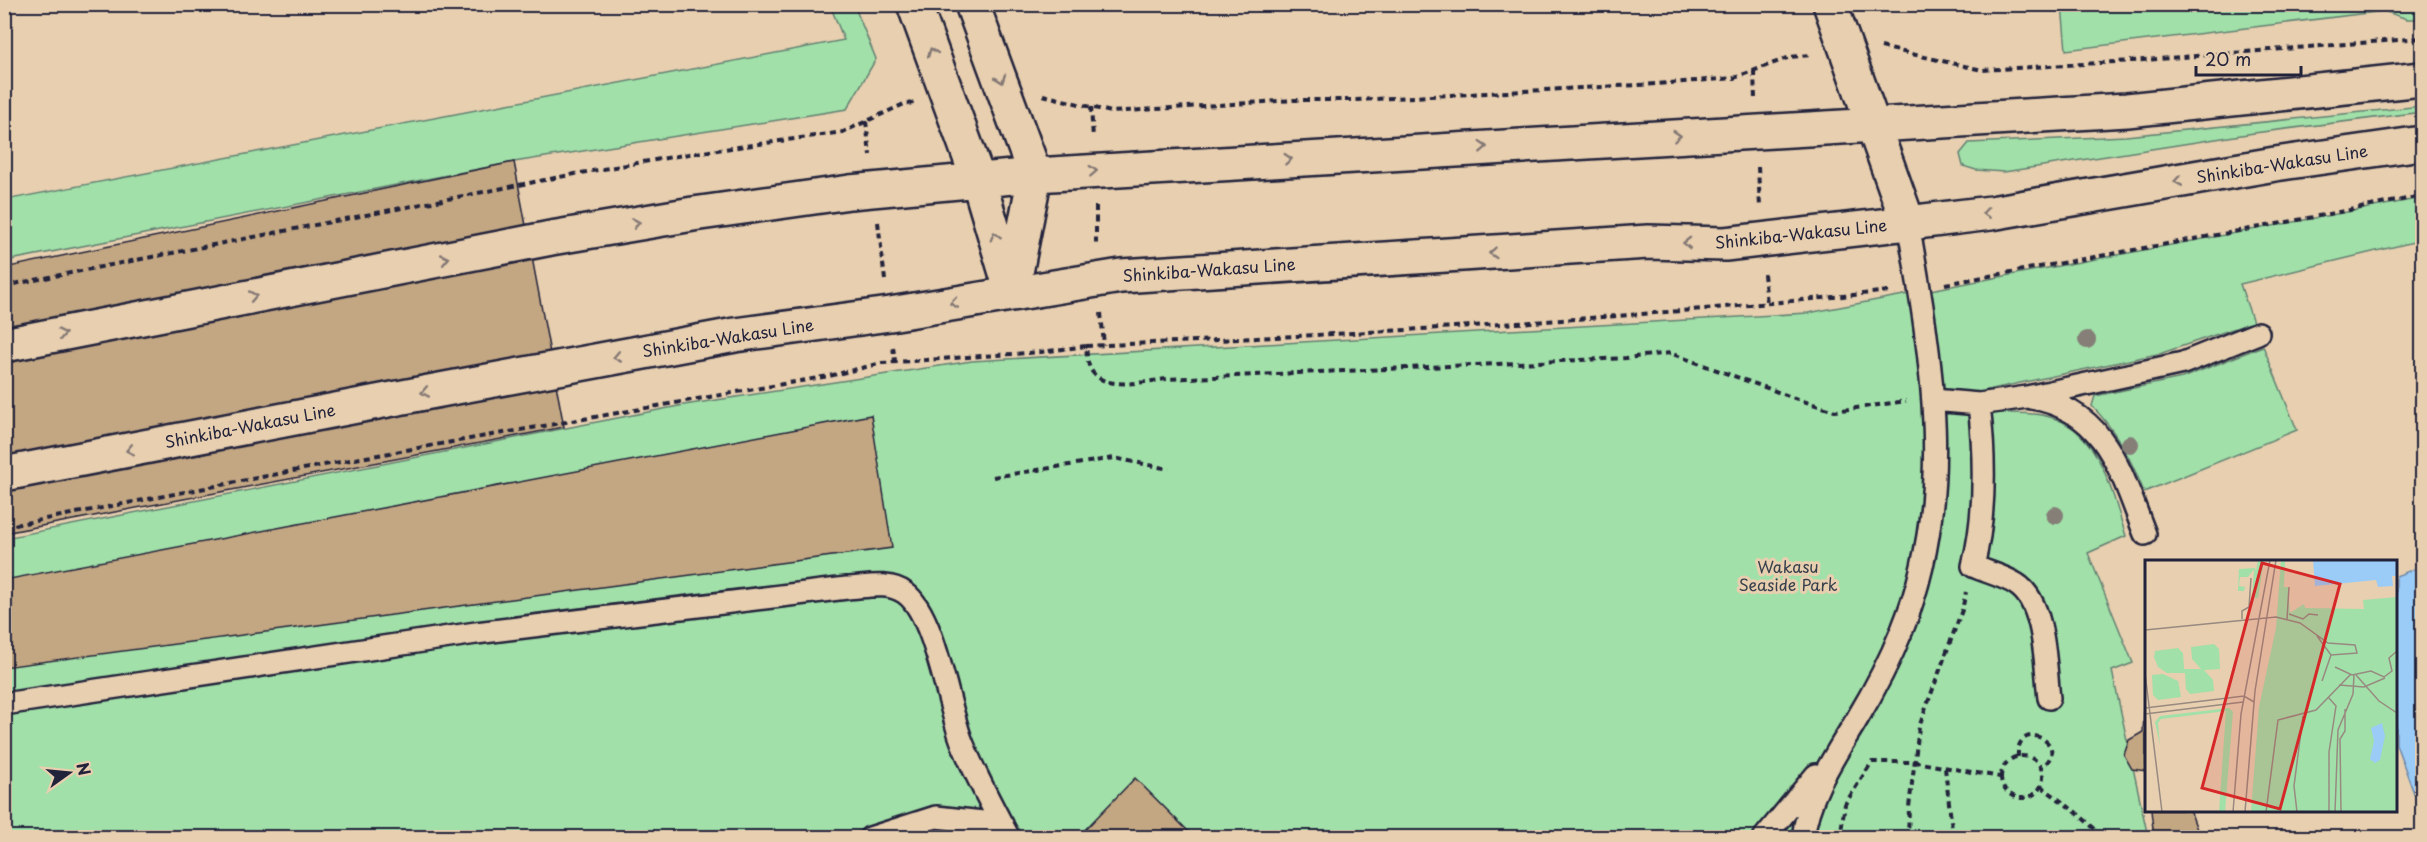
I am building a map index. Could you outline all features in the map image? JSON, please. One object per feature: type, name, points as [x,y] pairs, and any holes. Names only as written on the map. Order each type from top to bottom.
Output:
[{"type":"street","points":[[914,4],[978,179],[1012,292]]},
{"type":"street","points":[[972,4],[1035,175],[1012,292]]},
{"type":"street","points":[[1830,4],[1908,224]]},
{"type":"street","points":[[4,345],[551,238],[693,214],[874,190],[978,179],[1095,171],[2150,108],[2422,79]]},
{"type":"street","name":"Shinkiba-Wakasu Line","points":[[4,474],[690,343],[890,314],[1097,279],[1637,243],[1725,244],[1991,213],[2275,164],[2422,143]]},
{"type":"lane","points":[[1803,837],[1815,794],[1838,749],[1871,695],[1902,630],[1920,577],[1934,503],[1936,440],[1934,400],[1908,224]]},
{"type":"lane","points":[[1934,400],[1979,405],[2027,398],[2183,363],[2258,333]]},
{"type":"lane","points":[[2027,398],[2054,403],[2086,420],[2097,431],[2117,463],[2145,534]]},
{"type":"lane","points":[[1979,405],[1983,476],[1973,566],[2017,584],[2035,605],[2040,626],[2049,699]]},
{"type":"lane","points":[[4,704],[476,633],[890,585],[907,594],[924,620],[936,651],[961,741],[1005,831]]},
{"type":"lane","points":[[1764,837],[1838,749]]},
{"type":"lane","points":[[870,837],[936,817],[1005,831]]},
{"type":"path","points":[[1883,47],[1983,70],[2132,61],[2422,38]]},
{"type":"path","points":[[1040,94],[1111,112],[1294,99],[1356,100],[1734,78],[1790,57]]},
{"type":"path","points":[[1754,71],[1761,240],[1767,304]]},
{"type":"path","points":[[4,286],[574,174],[689,154],[843,132],[904,104]]},
{"type":"path","points":[[1091,107],[1097,279],[1104,345]]},
{"type":"path","points":[[866,121],[895,361]]},
{"type":"path","points":[[4,527],[355,459],[829,376],[895,361],[1041,352],[1086,346],[1568,320],[1767,304],[1919,288],[2422,196]]},
{"type":"path","points":[[1086,346],[1090,368],[1096,377],[1108,384],[1219,376],[1626,358],[1670,352],[1835,411],[1934,400]]},
{"type":"path","points":[[993,477],[1114,458],[1169,469]]},
{"type":"path","points":[[1908,837],[1909,807],[1919,727],[1962,610],[1973,566]]},
{"type":"path","points":[[2018,757],[2019,745],[2022,741],[2031,736],[2042,737],[2051,751],[2048,761],[2040,768]]},
{"type":"path","points":[[2018,757],[2029,758],[2040,768],[2043,779],[2041,786],[2031,796],[2017,798],[2005,791],[2000,777],[2009,760],[2018,757]]},
{"type":"path","points":[[1840,837],[1845,804],[1872,762],[1915,762],[2000,777]]},
{"type":"path","points":[[1945,768],[1953,837]]},
{"type":"path","points":[[2041,786],[2104,837]]},
{"type":"green space","points":[[2422,4],[2422,19],[2407,19],[2384,11],[2066,50],[2062,5]]},
{"type":"green space","points":[[830,5],[854,5],[876,59],[847,109],[514,162],[5,261],[5,200],[844,40]]},
{"type":"green space","points":[[2422,106],[2422,112],[2254,133],[2004,172],[1976,170],[1963,166],[1960,154],[1969,143],[2126,136]]},
{"type":"green space","name":"Wakasu Seaside Park","points":[[2422,198],[2422,240],[2240,284],[2253,322],[2162,353],[1987,390],[1995,413],[2027,413],[2046,416],[2064,423],[2079,433],[2091,447],[2108,481],[2126,536],[2088,553],[2133,663],[2112,671],[2148,837],[5,838],[5,538],[684,405],[972,361],[1808,313]]},
{"type":"green space","points":[[2263,346],[2297,430],[2144,492],[2122,446],[2092,406],[2095,396],[2182,378]]},
{"type":"water","points":[[2422,566],[2422,815],[2397,747],[2397,576]]},
{"type":"building","points":[[514,162],[564,427],[4,533],[4,268]]},
{"type":"building","points":[[871,415],[892,548],[4,667],[4,580]]},
{"type":"building","points":[[2145,698],[2145,771],[2132,769],[2124,755],[2129,740],[2143,732]]},
{"type":"building","points":[[1135,778],[1195,838],[1077,838]]},
{"type":"building","points":[[2151,812],[2191,812],[2200,838],[2154,838]]}]
